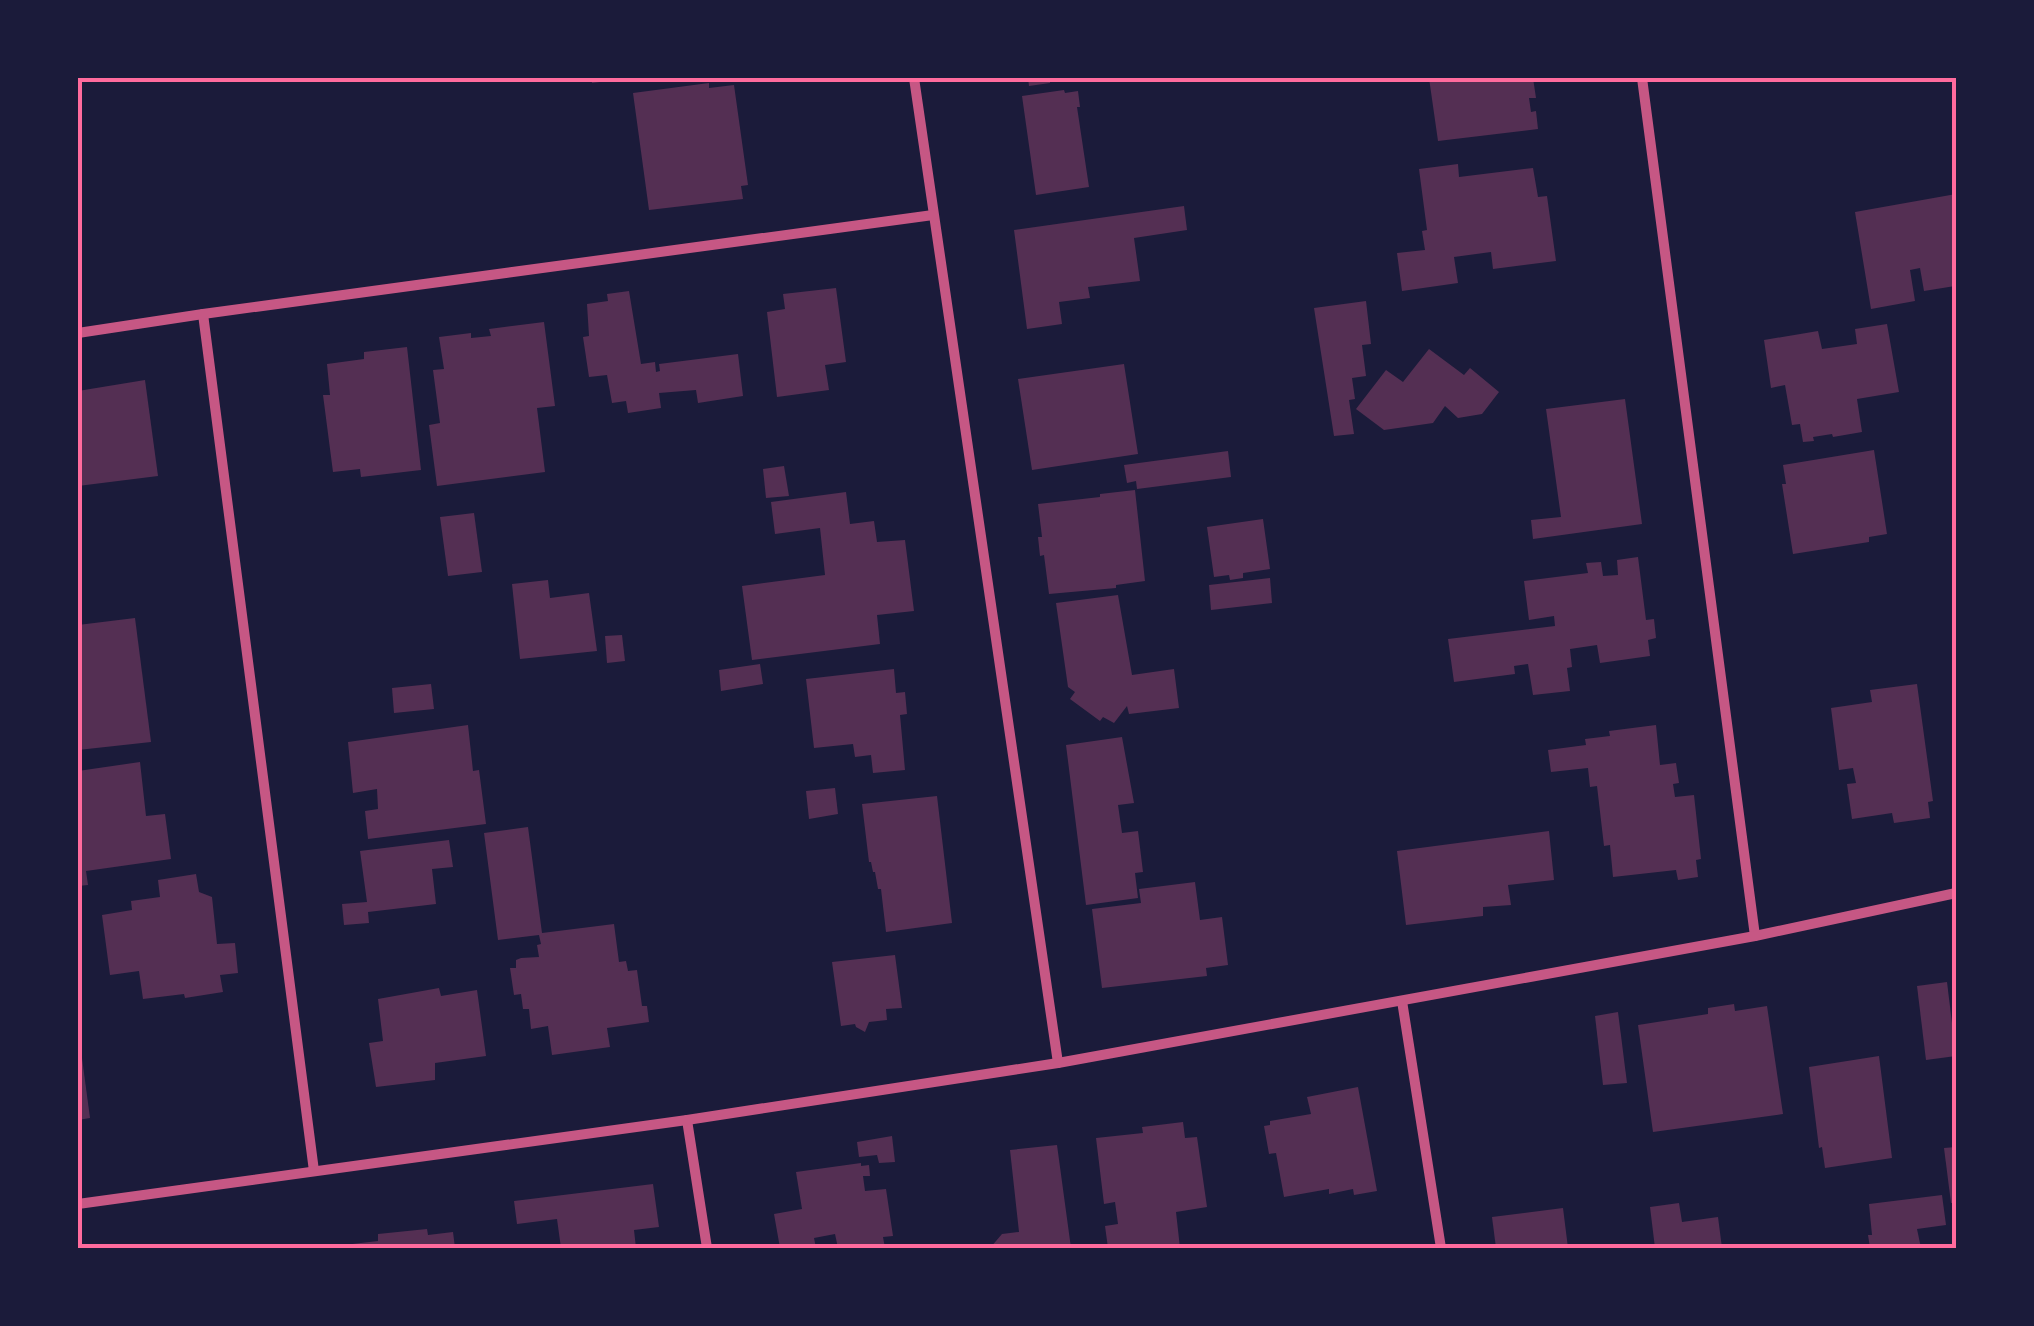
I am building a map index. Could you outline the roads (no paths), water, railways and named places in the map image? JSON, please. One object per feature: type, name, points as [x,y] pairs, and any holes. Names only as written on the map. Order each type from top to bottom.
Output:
[{"type":"street","points":[[914,78],[1058,1063]]},
{"type":"street","points":[[1642,78],[1755,936]]},
{"type":"street","points":[[78,333],[933,215]]},
{"type":"street","points":[[203,314],[314,1171]]},
{"type":"street","points":[[78,1204],[686,1120],[1058,1063],[1755,936],[1956,894]]},
{"type":"street","points":[[1402,1001],[1442,1248]]},
{"type":"street","points":[[686,1120],[707,1248]]}]
